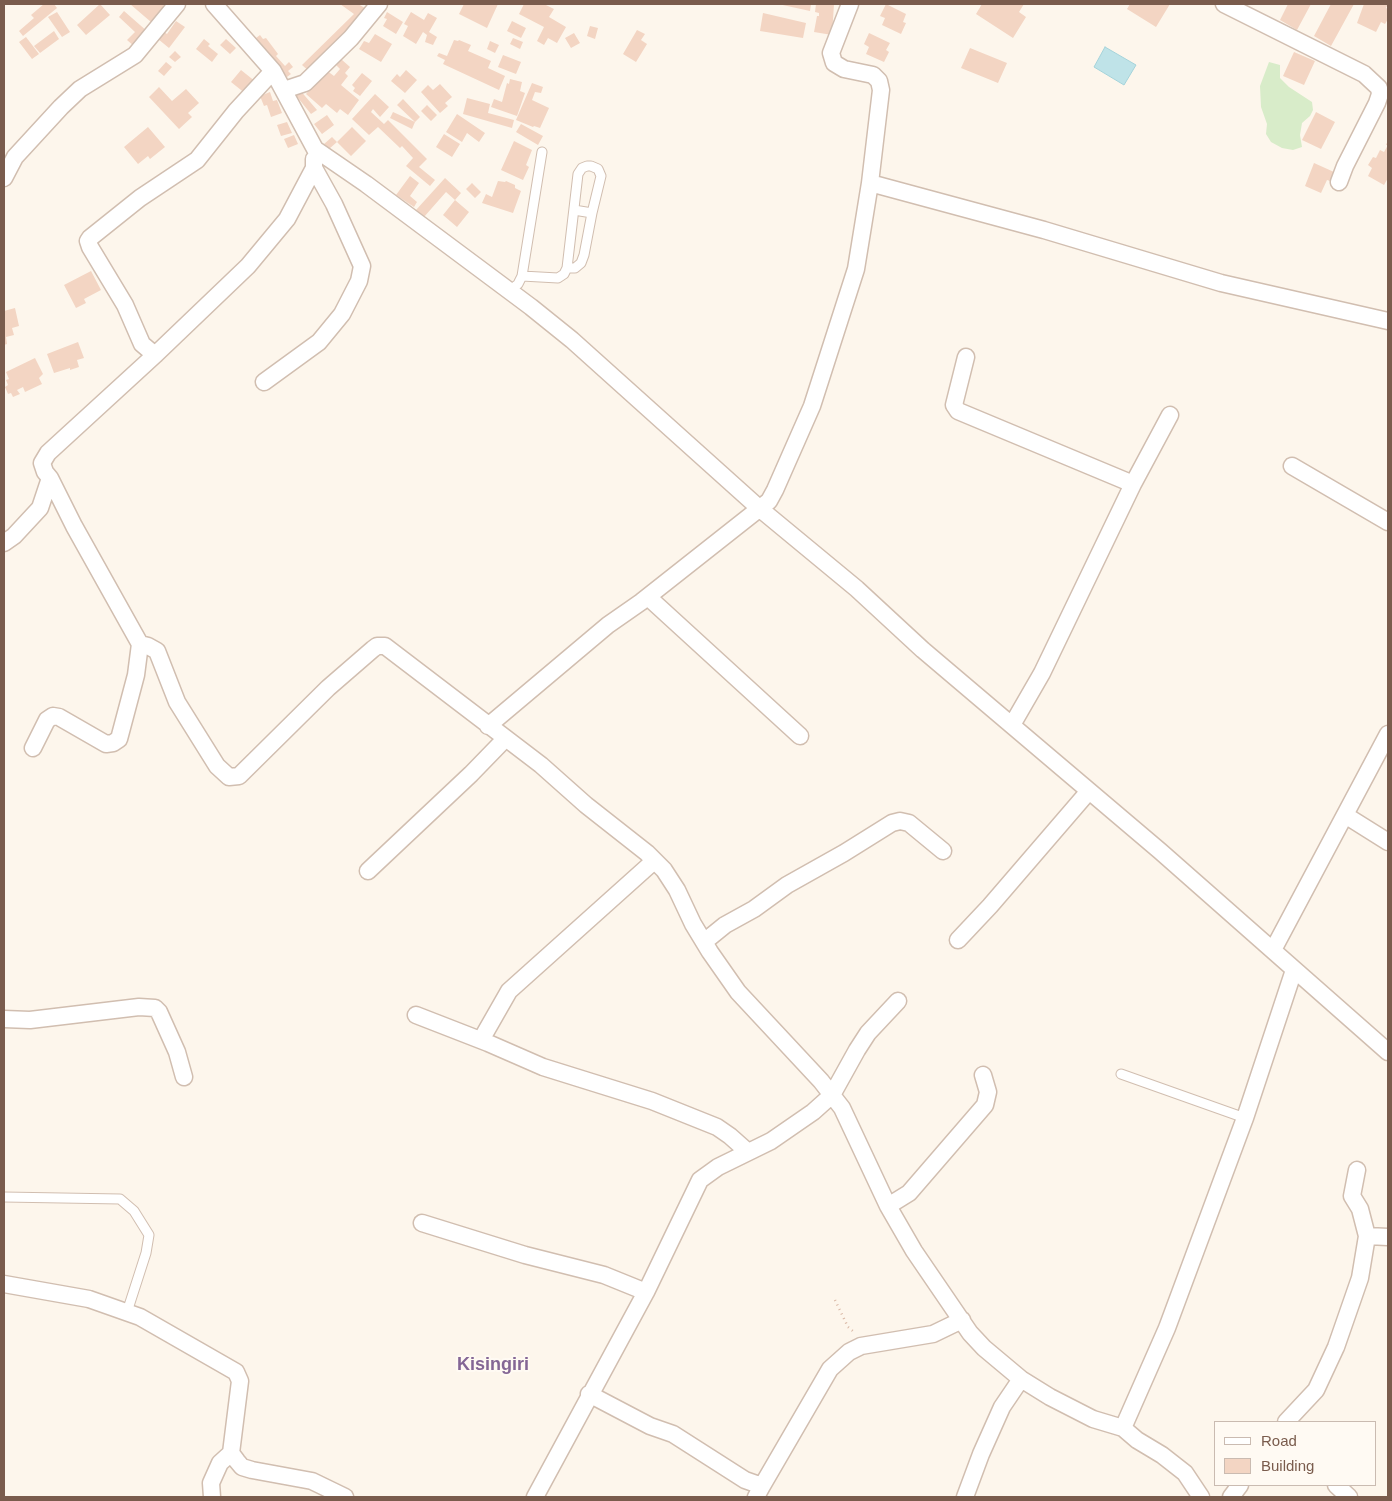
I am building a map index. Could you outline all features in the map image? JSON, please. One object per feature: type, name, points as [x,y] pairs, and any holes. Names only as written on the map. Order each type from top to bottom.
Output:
[{"type":"street","points":[[4,178],[15,157],[61,107],[80,89],[135,54],[177,4]]},
{"type":"street","points":[[214,4],[273,71],[315,149],[366,184],[572,340],[759,508],[857,589],[923,650],[1273,950],[1388,1052]]},
{"type":"street","points":[[284,90],[305,83],[351,38],[380,4]]},
{"type":"street","points":[[488,726],[601,631],[648,597],[769,501],[775,490],[818,390],[856,269],[870,183],[881,90],[880,81],[873,75],[844,69],[834,63],[830,53],[850,4]]},
{"type":"street","points":[[1224,4],[1364,74],[1379,88],[1380,94],[1377,103],[1345,166],[1339,182]]},
{"type":"street","points":[[156,355],[142,344],[125,305],[88,242],[90,238],[140,198],[197,160],[236,111],[273,71]]},
{"type":"street","points":[[33,748],[47,720],[53,716],[59,717],[106,744],[113,743],[119,739],[136,675],[140,644],[74,526],[42,463],[48,453],[78,428],[248,266],[287,219],[314,168],[315,149]]},
{"type":"street","points":[[264,382],[319,342],[342,314],[359,281],[362,266],[356,249],[314,168]]},
{"type":"street","points":[[870,183],[1044,230],[1221,283],[1388,321]]},
{"type":"street","points":[[966,357],[954,405],[958,411],[1133,484]]},
{"type":"street","points":[[1012,725],[1042,673],[1133,484],[1170,415]]},
{"type":"street","points":[[1292,466],[1388,522]]},
{"type":"street","points":[[4,543],[14,536],[40,508],[50,478]]},
{"type":"street","points":[[648,597],[800,736]]},
{"type":"street","points":[[140,644],[148,646],[157,652],[177,702],[217,766],[229,778],[239,776],[245,771],[328,688],[380,645],[384,646],[541,765],[664,870],[678,890],[693,924],[738,992],[821,1081],[842,1108],[888,1206],[914,1251],[984,1348],[1021,1379],[1050,1397],[1093,1419],[1123,1428],[1185,1474],[1200,1497]]},
{"type":"street","points":[[1273,950],[1388,734]]},
{"type":"street","points":[[368,871],[471,774],[505,739]]},
{"type":"street","points":[[958,940],[990,906],[1089,791]]},
{"type":"street","points":[[1345,815],[1388,842]]},
{"type":"street","points":[[704,942],[725,925],[754,909],[786,885],[844,853],[892,823],[900,821],[909,822],[943,851]]},
{"type":"street","points":[[481,1040],[509,991],[654,861]]},
{"type":"street","points":[[1123,1428],[1166,1328],[1245,1118],[1294,970]]},
{"type":"street","points":[[535,1497],[589,1394],[646,1292],[700,1180],[718,1167],[771,1141],[812,1112],[832,1095],[868,1033],[898,1001]]},
{"type":"street","points":[[4,1020],[30,1020],[139,1007],[155,1008],[177,1052],[184,1077]]},
{"type":"street","points":[[416,1016],[481,1040],[543,1067],[652,1101],[716,1126],[748,1152]]},
{"type":"street","points":[[888,1206],[909,1193],[985,1105],[988,1092],[983,1075]]},
{"type":"street","points":[[1287,1421],[1316,1390],[1336,1347],[1360,1278],[1367,1236],[1360,1209],[1352,1196],[1357,1170]]},
{"type":"street","points":[[422,1223],[525,1255],[604,1275],[646,1292]]},
{"type":"street","points":[[1367,1236],[1388,1237]]},
{"type":"street","points":[[4,1284],[89,1299],[127,1312],[140,1317],[236,1372],[240,1381],[231,1453],[220,1464],[212,1483],[212,1497]]},
{"type":"street","points":[[589,1394],[650,1426],[673,1434],[745,1480],[759,1492],[830,1369],[849,1352],[861,1346],[933,1334],[962,1320]]},
{"type":"street","points":[[965,1497],[981,1454],[1002,1407],[1021,1379]]},
{"type":"street","points":[[231,1453],[242,1467],[312,1481],[345,1497]]},
{"type":"street","points":[[1231,1497],[1239,1486]]},
{"type":"street","points":[[1337,1486],[1349,1497]]},
{"type":"lane","points":[[509,291],[518,284],[522,276],[542,152]]},
{"type":"lane","points":[[522,276],[558,278],[564,274],[567,268],[578,174],[582,168],[592,166],[598,169],[601,176],[584,255],[575,268],[567,268]]},
{"type":"lane","points":[[574,210],[592,213]]},
{"type":"lane","points":[[1121,1074],[1245,1118]]},
{"type":"lane","points":[[4,1197],[120,1199],[134,1211],[149,1235],[146,1252],[127,1312]]},
{"type":"path","points":[[835,1300],[848,1326],[858,1336],[878,1344]]},
{"type":"green space","points":[[1269,62],[1280,65],[1280,78],[1289,87],[1312,102],[1313,110],[1310,116],[1302,123],[1300,135],[1302,147],[1293,150],[1282,148],[1271,142],[1266,134],[1267,124],[1261,107],[1260,86]]},
{"type":"water","points":[[1105,47],[1136,65],[1124,85],[1094,67]]},
{"type":"building","points":[[44,4],[54,4],[57,8],[23,36],[19,31],[34,18],[31,15]]},
{"type":"building","points":[[100,4],[110,15],[86,35],[77,25]]},
{"type":"building","points":[[130,4],[162,4],[165,7],[151,22]]},
{"type":"building","points":[[340,4],[358,4],[370,11],[311,73],[302,65],[354,14]]},
{"type":"building","points":[[464,4],[498,4],[487,28],[459,14]]},
{"type":"building","points":[[524,4],[544,4],[554,9],[549,17],[566,27],[557,43],[548,38],[544,45],[537,41],[544,27],[519,14]]},
{"type":"building","points":[[778,4],[811,4],[810,11]]},
{"type":"building","points":[[816,4],[834,4],[832,35],[814,32],[817,16],[819,16],[819,13],[815,12]]},
{"type":"building","points":[[886,4],[906,14],[903,22],[906,23],[901,34],[882,25],[885,18],[880,16]]},
{"type":"building","points":[[982,4],[1024,4],[1019,12],[1026,17],[1013,38],[976,14]]},
{"type":"building","points":[[1130,4],[1170,4],[1156,27],[1127,9]]},
{"type":"building","points":[[1288,4],[1311,4],[1297,30],[1280,20]]},
{"type":"building","points":[[1331,4],[1354,4],[1331,46],[1314,36]]},
{"type":"building","points":[[1364,4],[1388,4],[1386,8],[1388,9],[1388,19],[1385,24],[1381,22],[1376,32],[1357,23]]},
{"type":"building","points":[[124,11],[148,32],[135,47],[127,40],[135,32],[119,17]]},
{"type":"building","points":[[57,12],[70,32],[62,37],[48,17]]},
{"type":"building","points":[[387,12],[403,22],[396,34],[383,26],[387,19],[384,18]]},
{"type":"building","points":[[411,12],[424,20],[428,13],[437,18],[429,32],[437,37],[433,45],[425,42],[427,35],[423,32],[416,44],[403,36],[408,26],[404,24]]},
{"type":"building","points":[[763,13],[806,23],[803,38],[760,31]]},
{"type":"building","points":[[176,21],[185,27],[169,48],[158,39],[163,31],[167,34]]},
{"type":"building","points":[[512,21],[526,28],[521,38],[507,31]]},
{"type":"building","points":[[590,26],[598,28],[595,39],[587,36]]},
{"type":"building","points":[[637,30],[645,34],[641,40],[647,44],[636,62],[623,54]]},
{"type":"building","points":[[54,31],[59,39],[40,53],[34,46]]},
{"type":"building","points":[[574,33],[580,43],[571,48],[565,38]]},
{"type":"building","points":[[869,33],[890,43],[886,50],[889,52],[884,62],[866,54],[869,47],[864,44]]},
{"type":"building","points":[[375,34],[392,44],[381,62],[359,49],[364,41],[369,43]]},
{"type":"building","points":[[260,35],[263,39],[266,38],[278,54],[276,56],[285,66],[289,62],[293,67],[288,71],[291,74],[287,77],[256,38]]},
{"type":"building","points":[[26,37],[39,54],[32,59],[19,42]]},
{"type":"building","points":[[513,38],[523,42],[520,49],[510,44]]},
{"type":"building","points":[[204,39],[210,44],[208,46],[218,54],[212,62],[196,49]]},
{"type":"building","points":[[226,39],[236,48],[230,54],[220,45]]},
{"type":"building","points":[[454,40],[471,45],[468,51],[491,61],[488,68],[505,76],[499,90],[443,64],[445,60],[437,56],[439,53],[447,56]]},
{"type":"building","points":[[490,41],[499,45],[495,53],[487,49]]},
{"type":"building","points":[[970,48],[1007,63],[998,83],[961,68]]},
{"type":"building","points":[[175,51],[181,57],[175,62],[169,57]]},
{"type":"building","points":[[1294,52],[1315,61],[1304,85],[1283,76]]},
{"type":"building","points":[[503,55],[521,62],[516,74],[498,67]]},
{"type":"building","points":[[341,59],[350,67],[345,73],[348,76],[341,85],[359,100],[348,115],[340,109],[337,113],[326,104],[322,108],[306,94],[326,70],[334,76],[340,69],[336,65]]},
{"type":"building","points":[[166,62],[172,67],[164,76],[158,71]]},
{"type":"building","points":[[241,70],[256,82],[246,94],[231,82]]},
{"type":"building","points":[[406,70],[417,80],[405,93],[391,81],[397,74],[400,77]]},
{"type":"building","points":[[362,73],[372,81],[360,96],[353,91],[355,88],[352,85]]},
{"type":"building","points":[[510,79],[522,82],[520,91],[525,93],[517,116],[491,107],[494,99],[502,102],[507,83],[509,84]]},
{"type":"building","points":[[532,83],[543,87],[541,93],[535,92],[532,100],[549,108],[540,128],[516,120]]},
{"type":"building","points":[[440,84],[452,97],[445,103],[448,106],[440,113],[421,92],[428,85],[433,90]]},
{"type":"building","points":[[159,87],[172,101],[186,89],[199,103],[188,113],[192,117],[179,129],[149,97]]},
{"type":"building","points":[[299,89],[317,110],[311,114],[294,93]]},
{"type":"building","points":[[270,92],[273,101],[277,100],[282,113],[271,117],[267,105],[264,106],[260,96]]},
{"type":"building","points":[[375,94],[389,107],[380,117],[373,109],[371,112],[384,124],[388,120],[427,159],[419,167],[435,180],[430,186],[406,166],[413,158],[402,146],[400,148],[378,127],[369,135],[352,119]]},
{"type":"building","points":[[467,98],[490,104],[488,113],[514,120],[512,128],[463,114]]},
{"type":"building","points":[[403,99],[420,117],[415,122],[397,105]]},
{"type":"building","points":[[427,105],[437,115],[431,121],[421,111]]},
{"type":"building","points":[[393,112],[415,122],[412,129],[390,118]]},
{"type":"building","points":[[1316,112],[1335,122],[1321,149],[1302,140]]},
{"type":"building","points":[[457,114],[485,133],[479,142],[467,133],[462,142],[446,132]]},
{"type":"building","points":[[327,115],[334,125],[322,134],[314,124]]},
{"type":"building","points":[[287,122],[292,133],[281,136],[277,125]]},
{"type":"building","points":[[521,124],[543,136],[538,145],[516,132]]},
{"type":"building","points":[[148,127],[165,147],[150,159],[148,156],[138,164],[124,147]]},
{"type":"building","points":[[352,127],[366,141],[351,156],[337,142]]},
{"type":"building","points":[[444,134],[460,144],[452,157],[436,147]]},
{"type":"building","points":[[294,135],[298,144],[288,148],[284,139]]},
{"type":"building","points":[[332,137],[337,142],[329,149],[324,144]]},
{"type":"building","points":[[514,141],[532,150],[526,165],[529,167],[523,180],[501,170]]},
{"type":"building","points":[[1388,145],[1388,178],[1384,185],[1368,176],[1372,168],[1368,165],[1373,157],[1376,158],[1380,150],[1384,152]]},
{"type":"building","points":[[1314,163],[1334,172],[1330,181],[1327,180],[1321,193],[1305,186]]},
{"type":"building","points":[[410,176],[419,183],[410,196],[417,202],[414,207],[396,195]]},
{"type":"building","points":[[445,178],[461,193],[455,200],[446,192],[424,217],[416,210]]},
{"type":"building","points":[[498,181],[506,181],[515,185],[515,188],[521,191],[513,213],[482,203],[486,194],[492,197]]},
{"type":"building","points":[[472,183],[481,192],[475,198],[466,189]]},
{"type":"building","points":[[455,200],[469,212],[457,227],[443,215]]},
{"type":"building","points":[[91,271],[101,290],[84,299],[86,303],[76,308],[64,285]]},
{"type":"building","points":[[15,308],[19,326],[12,328],[14,335],[6,337],[7,344],[4,345],[4,311]]},
{"type":"building","points":[[78,342],[84,358],[77,360],[79,367],[54,373],[47,354]]},
{"type":"building","points":[[35,358],[43,374],[39,378],[42,384],[25,392],[23,387],[17,390],[20,394],[13,397],[11,393],[8,394],[5,387],[8,385],[6,380],[9,379],[6,372]]},
{"type":"district","name":"Kisingiri","points":[[493,1365]]}]
